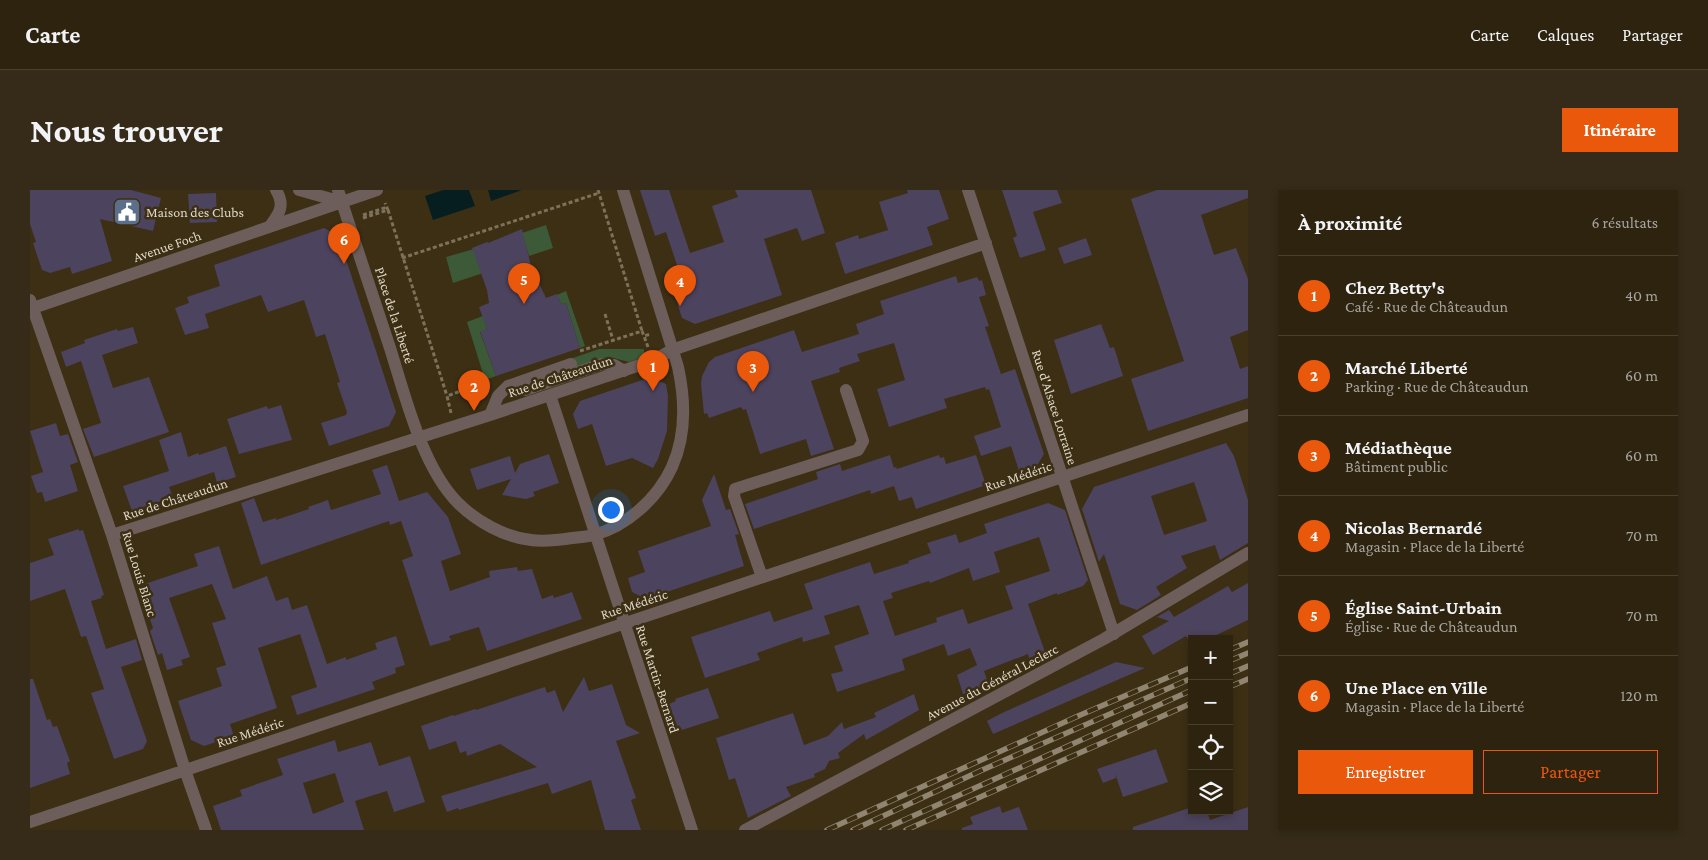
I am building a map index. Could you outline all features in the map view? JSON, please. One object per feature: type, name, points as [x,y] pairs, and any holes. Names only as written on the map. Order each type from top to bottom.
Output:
[{"type":"street","points":[[270,226],[281,213],[280,197],[276,190]]},
{"type":"street","points":[[299,190],[340,196],[377,190]]},
{"type":"street","points":[[623,190],[672,350]]},
{"type":"street","name":"Rue d'Alsace Lorraine","points":[[968,190],[1114,634]]},
{"type":"street","name":"Avenue Foch","points":[[31,305],[270,226],[340,196]]},
{"type":"street","name":"Place de la Liberté","points":[[340,196],[419,437],[442,483],[457,502],[479,520],[504,533],[530,540],[560,540],[595,535],[611,528],[637,512],[659,490],[672,467],[679,444],[683,419],[683,388],[672,350]]},
{"type":"street","name":"Rue de Châteaudun","points":[[112,535],[624,371],[652,361],[672,350],[986,243]]},
{"type":"street","name":"Rue Louis Blanc","points":[[31,305],[112,535],[185,770],[206,830]]},
{"type":"street","points":[[490,415],[498,396],[508,386],[572,364]]},
{"type":"street","points":[[525,390],[602,364],[614,365],[624,371]]},
{"type":"street","points":[[762,577],[734,496],[735,489],[858,450],[863,441],[846,390]]},
{"type":"street","name":"Rue Martin-Bernard","points":[[550,394],[692,830]]},
{"type":"street","name":"Rue Médéric","points":[[30,822],[1248,415]]},
{"type":"street","name":"Avenue du Général Leclerc","points":[[745,830],[1114,634],[1248,553]]},
{"type":"path","points":[[402,258],[599,192],[642,331]]},
{"type":"path","points":[[380,212],[358,219],[387,209],[447,396]]},
{"type":"path","points":[[605,314],[613,340]]},
{"type":"path","points":[[650,355],[644,336],[656,332]]},
{"type":"green space","points":[[546,225],[553,248],[529,256],[522,233]]},
{"type":"green space","points":[[474,249],[483,273],[453,283],[446,257]]},
{"type":"green space","points":[[566,291],[585,346],[580,348],[566,303],[561,304],[557,295]]},
{"type":"green space","points":[[483,316],[487,329],[480,332],[496,376],[485,380],[467,322]]},
{"type":"green space","points":[[599,349],[644,349],[644,357],[629,362],[610,357],[575,367],[573,358]]},
{"type":"water","points":[[443,190],[469,190],[475,206],[433,220],[425,196]]},
{"type":"water","points":[[488,190],[522,190],[491,201]]},
{"type":"building","points":[[30,190],[131,190],[161,198],[153,231],[100,219],[112,261],[72,274],[70,267],[50,273],[42,270],[33,243],[36,242],[30,224]]},
{"type":"building","points":[[640,190],[669,190],[690,253],[724,242],[712,206],[738,197],[735,190],[811,190],[825,233],[802,241],[797,228],[764,239],[782,295],[695,324],[682,318],[671,284],[682,280],[666,232],[655,236]]},
{"type":"building","points":[[907,190],[939,190],[949,219],[927,227],[933,245],[845,274],[835,243],[858,235],[859,239],[888,230],[879,202],[908,193]]},
{"type":"building","points":[[1002,190],[1057,190],[1062,203],[1033,212],[1046,250],[1020,258],[1013,238],[1017,236]]},
{"type":"building","points":[[1157,190],[1248,190],[1248,198],[1201,215],[1214,255],[1236,248],[1248,279],[1248,330],[1230,337],[1240,369],[1248,366],[1248,398],[1148,431],[1131,379],[1184,361],[1131,199]]},
{"type":"building","points":[[216,193],[217,222],[190,223],[188,194]]},
{"type":"building","points":[[324,228],[338,235],[396,412],[389,426],[329,446],[321,423],[346,415],[347,412],[337,383],[340,382],[325,334],[316,337],[304,300],[268,312],[261,295],[205,314],[209,328],[185,335],[175,308],[189,303],[187,297],[220,286],[214,265]]},
{"type":"building","points":[[522,229],[531,266],[546,298],[557,294],[561,304],[566,303],[580,348],[496,376],[480,331],[487,329],[479,307],[489,303],[487,290],[472,248]]},
{"type":"building","points":[[1086,238],[1092,255],[1064,264],[1058,248]]},
{"type":"building","points":[[956,276],[958,283],[977,277],[979,281],[982,280],[986,295],[979,297],[989,326],[985,327],[1001,374],[1015,369],[1044,454],[1035,469],[1020,474],[1011,446],[981,456],[974,436],[1001,427],[989,389],[986,390],[985,387],[944,399],[947,408],[889,427],[877,389],[905,380],[894,343],[857,354],[860,361],[839,368],[840,372],[811,381],[834,449],[811,456],[806,439],[760,454],[746,409],[743,410],[741,407],[709,418],[707,413],[704,414],[702,376],[709,362],[715,357],[794,330],[802,352],[859,334],[856,324],[884,314],[880,301]]},
{"type":"building","points":[[1101,324],[1110,348],[1114,347],[1123,376],[1071,394],[1054,340]]},
{"type":"building","points":[[133,327],[138,343],[102,355],[113,388],[149,377],[169,432],[94,457],[83,429],[101,423],[81,361],[66,367],[61,352],[85,343],[84,340],[117,329],[118,331]]},
{"type":"building","points":[[651,377],[666,384],[668,396],[667,431],[658,459],[653,468],[632,458],[606,466],[592,424],[578,429],[573,414],[580,401]]},
{"type":"building","points":[[281,405],[292,440],[239,454],[227,419],[267,406],[268,409]]},
{"type":"building","points":[[56,423],[60,436],[68,434],[78,462],[70,465],[78,491],[45,502],[42,492],[37,493],[31,476],[43,472],[30,431]]},
{"type":"building","points":[[181,432],[188,457],[226,446],[236,477],[217,483],[214,472],[169,487],[173,497],[132,511],[123,486],[169,471],[159,440]]},
{"type":"building","points":[[1226,443],[1234,456],[1248,500],[1248,543],[1220,560],[1215,545],[1181,556],[1187,568],[1156,587],[1161,595],[1137,610],[1120,604],[1104,554],[1099,562],[1082,509],[1094,487]],"holes":[[[1194,482],[1207,521],[1164,535],[1151,496]]]},
{"type":"building","points":[[549,454],[559,483],[533,492],[535,496],[526,499],[502,495],[511,479],[477,490],[470,469],[510,456],[515,473],[520,464]]},
{"type":"building","points":[[890,455],[894,468],[896,467],[897,469],[939,455],[940,458],[944,457],[946,464],[976,455],[986,485],[916,509],[912,497],[899,501],[894,486],[871,494],[870,490],[754,529],[745,504],[818,479],[816,472],[840,464],[842,471]]},
{"type":"building","points":[[387,465],[399,501],[427,492],[448,517],[461,554],[441,561],[450,591],[490,577],[489,571],[517,567],[518,571],[532,569],[542,599],[553,595],[554,598],[572,592],[582,619],[487,651],[479,627],[449,636],[451,640],[430,646],[402,560],[413,556],[401,521],[390,525],[389,521],[261,565],[241,503],[254,498],[263,522],[276,518],[276,520],[309,509],[308,507],[328,500],[331,510],[381,494],[372,470]]},
{"type":"building","points":[[714,474],[726,510],[730,509],[739,534],[735,535],[744,566],[646,599],[632,592],[628,578],[645,572],[638,551],[711,526],[702,500]]},
{"type":"building","points":[[1048,503],[1065,510],[1088,580],[1083,586],[1028,604],[1045,652],[1029,658],[1028,654],[984,671],[989,686],[963,694],[957,675],[977,665],[970,648],[948,656],[944,644],[902,659],[905,670],[837,692],[831,674],[843,671],[834,646],[869,634],[859,605],[824,616],[830,634],[803,642],[802,637],[757,653],[760,660],[705,678],[691,637],[770,611],[774,622],[813,609],[804,584],[870,562],[874,574],[909,563],[908,561],[931,553],[927,543],[956,534],[959,543],[987,533],[984,524]],"holes":[[[1039,537],[1050,571],[1005,586],[1013,609],[968,624],[963,609],[936,618],[937,622],[895,636],[883,601],[893,598],[891,593],[929,581],[930,583],[969,568],[973,581],[1000,572],[994,552]]]},
{"type":"building","points":[[79,529],[79,531],[83,530],[104,595],[101,596],[102,598],[91,601],[106,649],[136,639],[142,660],[121,667],[147,741],[143,749],[114,759],[91,693],[104,689],[86,636],[81,637],[65,589],[30,601],[30,563],[54,555],[48,539]]},
{"type":"building","points":[[219,546],[233,589],[267,576],[276,601],[288,597],[292,610],[307,605],[327,664],[346,657],[346,660],[377,649],[375,643],[396,636],[405,665],[395,668],[396,673],[372,682],[375,689],[297,715],[291,696],[317,687],[300,634],[258,648],[277,708],[230,724],[234,736],[204,746],[191,740],[178,701],[222,686],[216,668],[226,665],[212,623],[226,619],[212,584],[169,598],[190,657],[181,660],[183,665],[167,670],[162,653],[158,655],[150,631],[153,628],[139,586],[198,566],[194,554]]},
{"type":"building","points":[[1248,583],[1248,620],[1216,635],[1188,635],[1188,639],[1186,636],[1153,655],[1142,636],[1169,621],[1157,617],[1169,610],[1174,617],[1228,586],[1232,592]]},
{"type":"building","points":[[1116,662],[1145,668],[993,734],[987,721]]},
{"type":"building","points":[[584,677],[589,691],[612,684],[626,725],[640,733],[616,741],[636,798],[631,800],[641,830],[605,830],[591,780],[552,794],[548,783],[447,812],[441,796],[537,767],[500,744],[467,756],[466,751],[460,753],[456,741],[429,750],[421,726],[545,687],[547,693],[555,690],[563,712]]},
{"type":"building","points":[[30,679],[33,679],[47,720],[50,719],[53,727],[57,726],[70,761],[67,763],[70,774],[30,788]]},
{"type":"building","points":[[708,688],[719,718],[679,731],[669,704],[676,701],[675,699]]},
{"type":"building","points":[[914,694],[919,710],[866,740],[864,734],[838,753],[840,758],[829,761],[825,769],[814,774],[815,777],[786,787],[791,796],[748,818],[735,778],[729,780],[716,738],[793,713],[804,745],[828,736],[842,722],[844,729],[876,717],[874,713]]},
{"type":"building","points":[[335,740],[338,752],[371,742],[379,766],[410,756],[425,802],[394,812],[387,791],[355,801],[364,830],[221,830],[213,806],[242,796],[240,790],[283,775],[277,759]],"holes":[[[335,773],[344,802],[313,814],[303,783]]]},
{"type":"building","points":[[1156,749],[1168,782],[1123,797],[1115,773],[1116,778],[1103,783],[1097,769]]},
{"type":"building","points":[[1000,806],[1002,813],[1019,807],[1028,830],[962,830],[962,828],[973,824],[970,817]]},
{"type":"building","points":[[1248,807],[1248,830],[1133,830],[1133,827],[1188,808],[1188,815],[1208,815],[1210,820],[1225,815],[1233,815],[1233,812]]},
{"type":"railway","points":[[1233,648],[1248,642]]},
{"type":"railway","points":[[1233,659],[1248,653]]},
{"type":"railway","points":[[1233,672],[1248,666]]},
{"type":"railway","points":[[827,830],[1078,716],[1188,669]]},
{"type":"railway","points":[[1233,685],[1248,679]]},
{"type":"railway","points":[[853,830],[980,771],[1188,680]]},
{"type":"railway","points":[[882,830],[1188,692]]},
{"type":"railway","points":[[906,830],[1188,705]]},
{"type":"place","name":"Maison des Clubs","points":[[127,212]]},
{"type":"place","name":"Une Place en Ville","points":[[344,264]]},
{"type":"place","name":"Église Saint-Urbain","points":[[524,304]]},
{"type":"place","name":"Nicolas Bernardé","points":[[680,306]]},
{"type":"place","name":"Chez Betty's","points":[[653,391]]},
{"type":"place","name":"Médiathèque","points":[[753,392]]},
{"type":"place","name":"Marché Liberté","points":[[474,411]]}]
